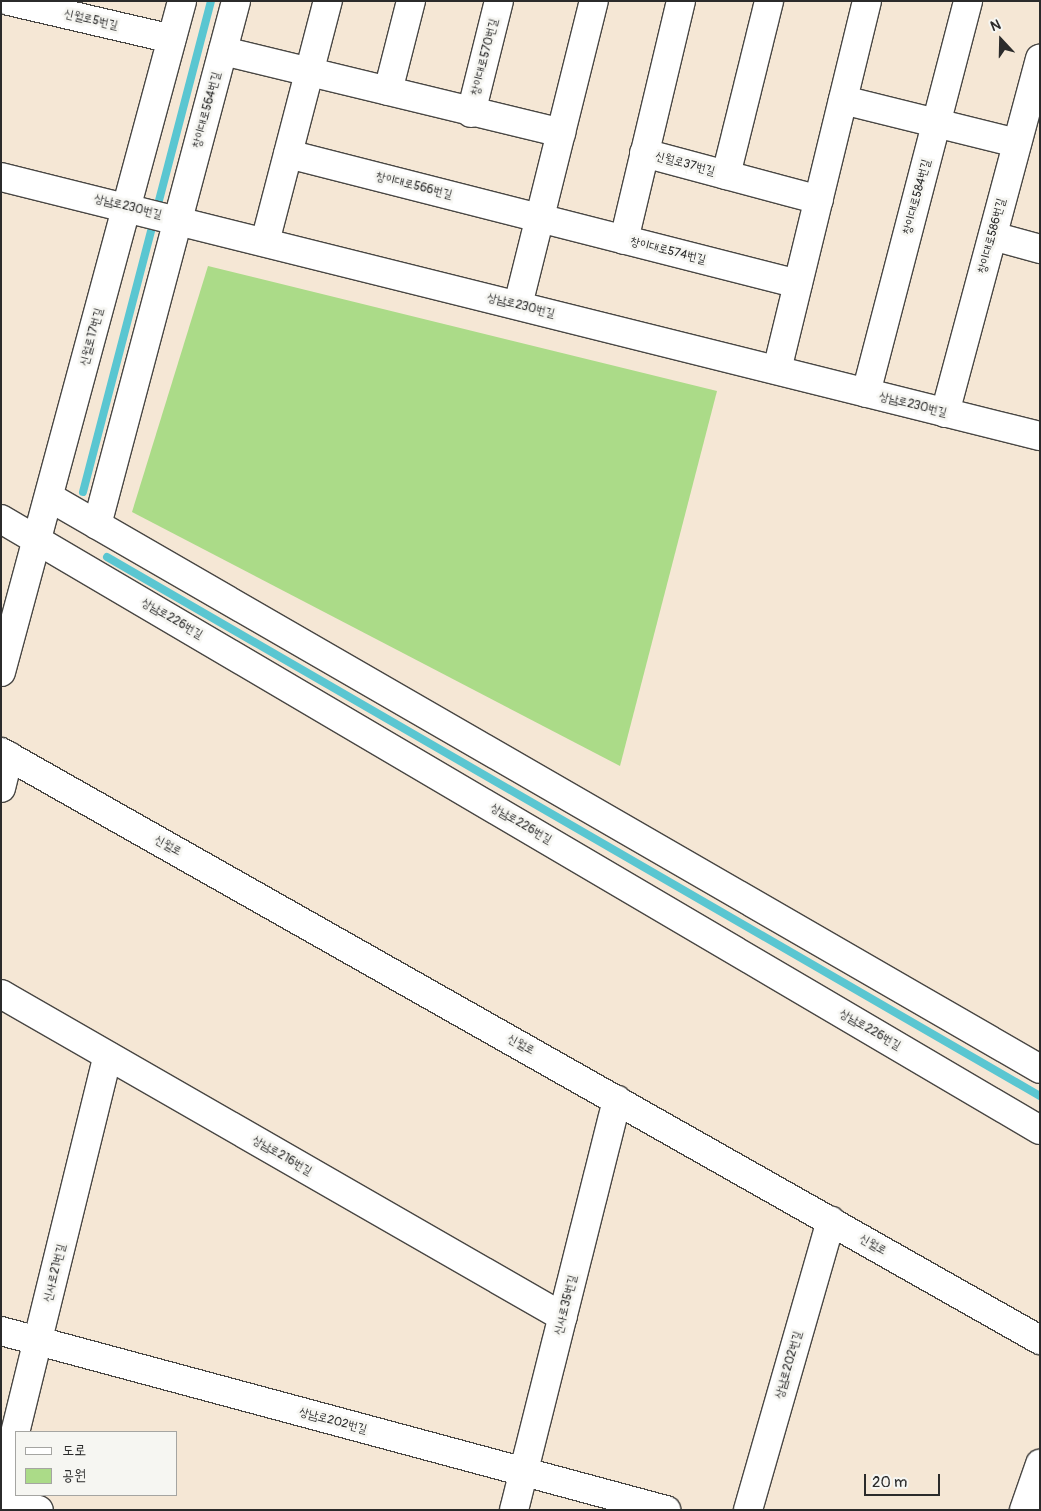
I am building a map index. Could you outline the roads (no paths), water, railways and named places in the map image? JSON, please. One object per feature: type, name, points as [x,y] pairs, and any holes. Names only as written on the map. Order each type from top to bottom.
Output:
[{"type":"street","name":"신월로5번길","points":[[9,1],[172,39]]},
{"type":"street","name":"신월로17번길","points":[[1,672],[49,497],[133,208],[182,1]]},
{"type":"street","name":"창이대로564번길","points":[[97,525],[175,219],[236,1]]},
{"type":"street","points":[[265,242],[328,1]]},
{"type":"street","points":[[388,91],[411,1]]},
{"type":"street","name":"창이대로570번길","points":[[471,113],[499,1]]},
{"type":"street","points":[[518,305],[594,1]]},
{"type":"street","name":"신월로37번길","points":[[681,1],[644,153],[818,200]]},
{"type":"street","points":[[726,175],[769,1]]},
{"type":"street","points":[[777,370],[867,1]]},
{"type":"street","name":"창이대로584번길","points":[[866,393],[968,1]]},
{"type":"street","points":[[223,51],[471,113],[561,133]]},
{"type":"street","name":"창이대로586번길","points":[[945,413],[1040,60]]},
{"type":"street","points":[[843,100],[1017,143]]},
{"type":"street","points":[[624,240],[644,153]]},
{"type":"street","name":"창이대로566번길","points":[[288,154],[539,218]]},
{"type":"street","name":"상남로230번길","points":[[1,177],[133,208],[1040,436]]},
{"type":"street","name":"창이대로574번길","points":[[539,218],[798,284]]},
{"type":"street","points":[[993,236],[1040,249]]},
{"type":"street","points":[[49,497],[1040,1069]]},
{"type":"street","name":"상남로226번길","points":[[1,519],[1040,1130]]},
{"type":"street","points":[[1,788],[5,754]]},
{"type":"street","name":"신월로","points":[[5,754],[1040,1340]]},
{"type":"street","name":"상남로216번길","points":[[1,994],[563,1317]]},
{"type":"street","name":"신사로21번길","points":[[16,1431],[108,1056]]},
{"type":"street","name":"신사로35번길","points":[[514,1510],[616,1100]]},
{"type":"street","name":"상남로202번길","points":[[748,1510],[831,1221]]},
{"type":"street","name":"상남로202번길","points":[[1,1331],[666,1510]]},
{"type":"street","name":"신사로21번길","points":[[1,1490],[15,1434]]},
{"type":"street","points":[[1024,1510],[1040,1464]]},
{"type":"street","points":[[1,1500],[39,1510]]},
{"type":"waterway","points":[[83,492],[211,1]]},
{"type":"waterway","points":[[107,557],[1040,1096]]}]
